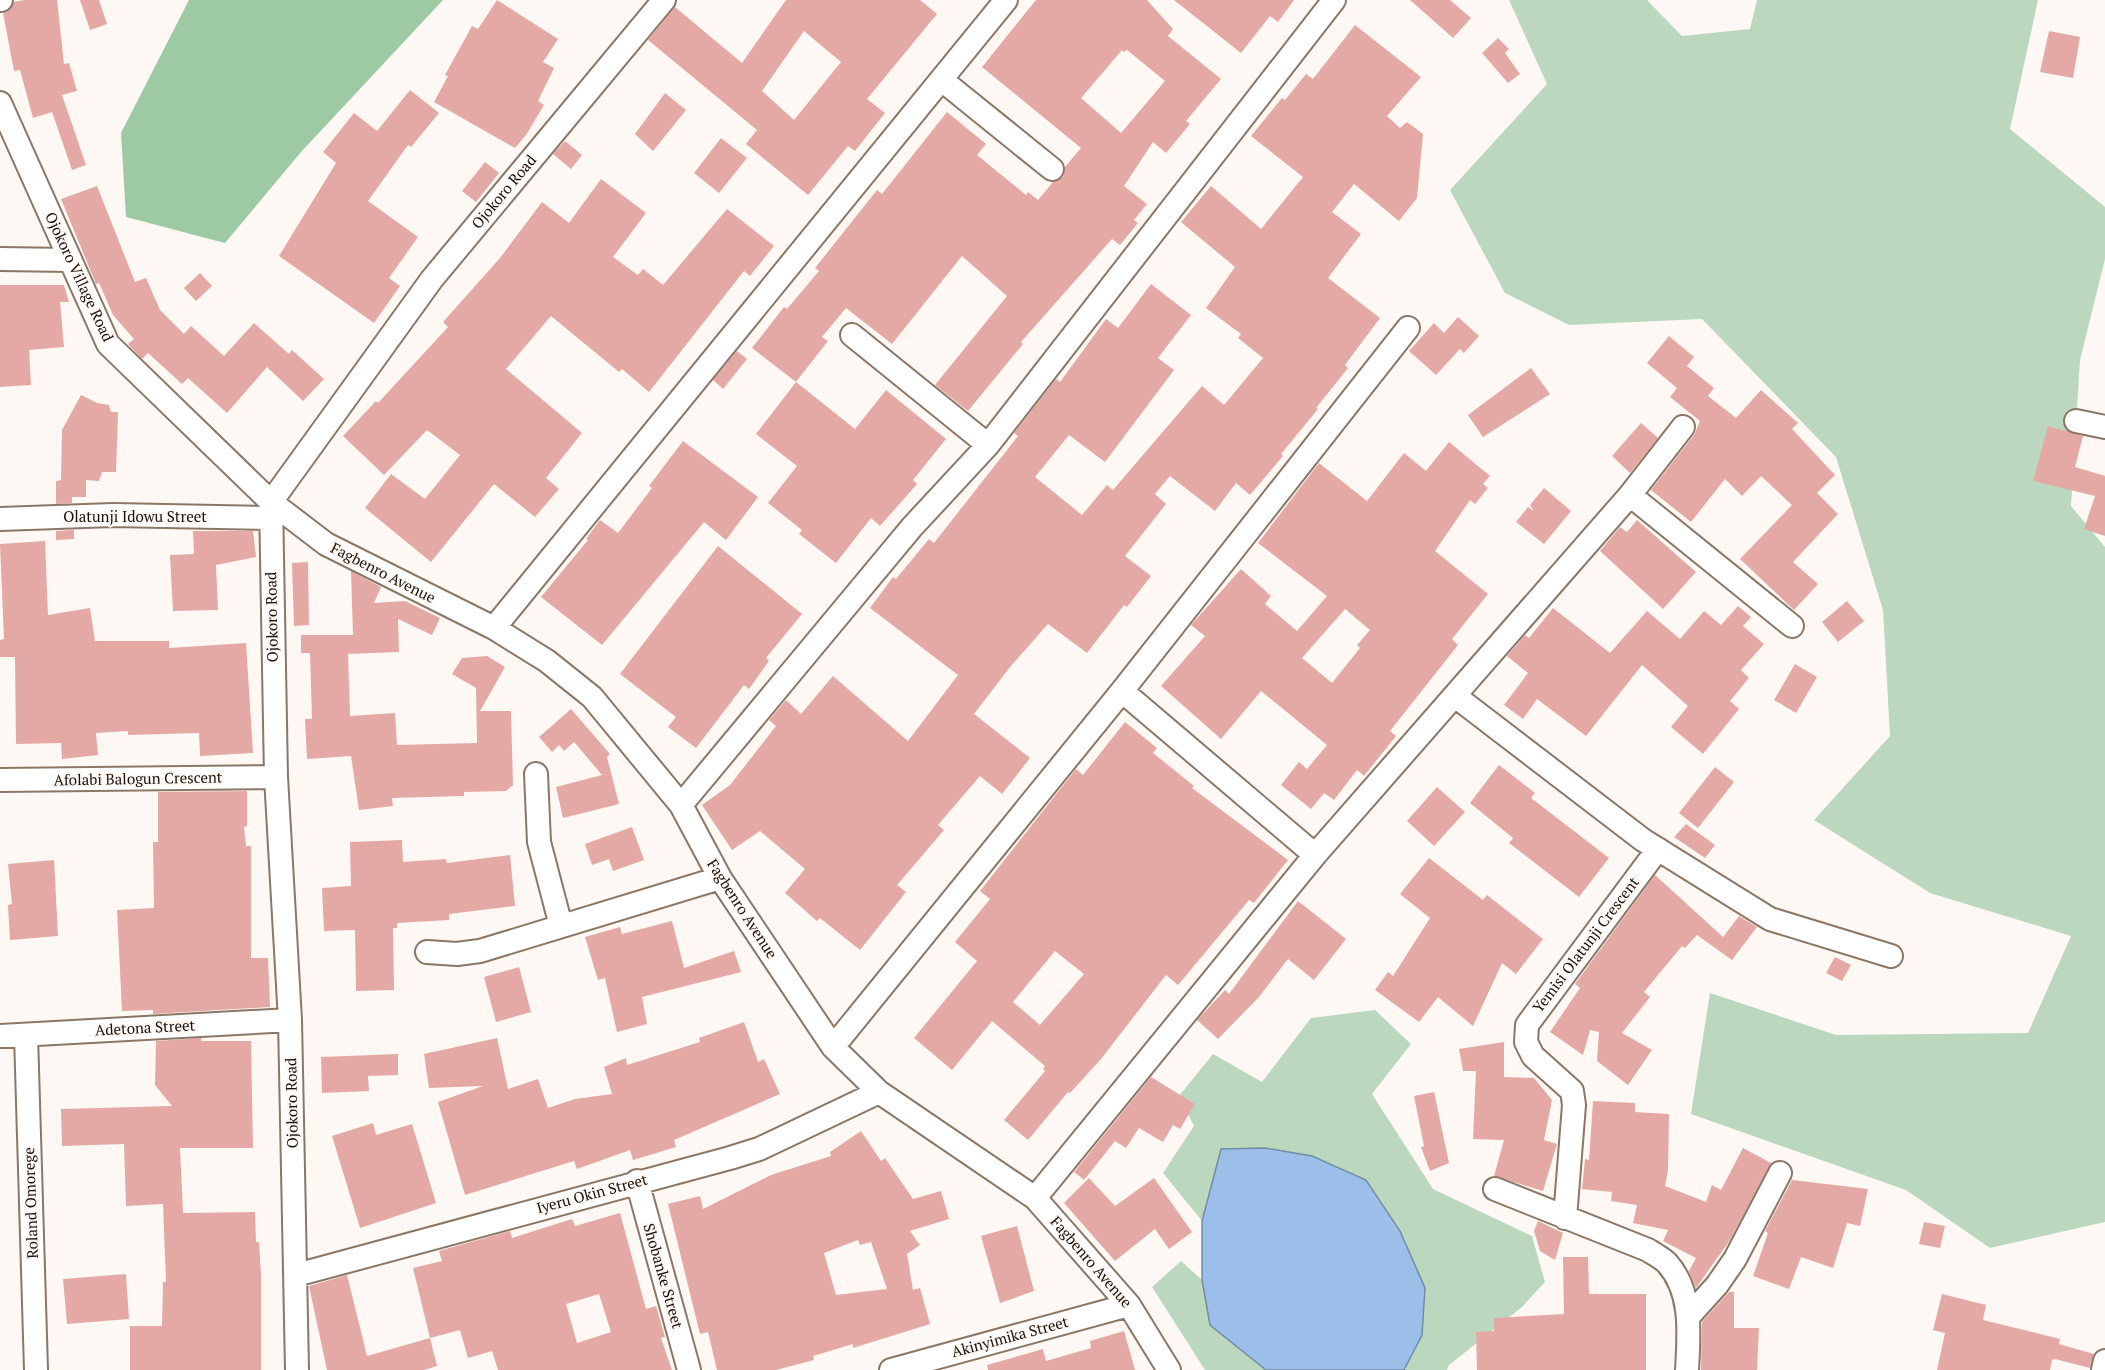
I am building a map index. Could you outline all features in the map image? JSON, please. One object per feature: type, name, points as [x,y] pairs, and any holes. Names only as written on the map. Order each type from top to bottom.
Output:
[{"type":"street","name":"Ojokoro Road","points":[[297,1370],[290,1020],[276,777],[270,510],[432,279],[664,0]]},
{"type":"street","points":[[494,628],[943,81],[1006,0]]},
{"type":"street","points":[[681,805],[912,527],[988,445],[1334,0]]},
{"type":"street","points":[[943,81],[1052,169]]},
{"type":"street","name":"Ojokoro Village Road","points":[[0,104],[108,344],[270,510]]},
{"type":"street","points":[[0,259],[70,260]]},
{"type":"street","points":[[833,1047],[1122,691],[1408,328]]},
{"type":"street","points":[[852,335],[988,445]]},
{"type":"street","points":[[2076,421],[2105,427]]},
{"type":"street","points":[[1035,1198],[1315,855],[1630,495],[1683,427]]},
{"type":"street","points":[[1630,495],[1792,626]]},
{"type":"street","name":"Olatunji Idowu Street","points":[[0,519],[270,510]]},
{"type":"street","name":"Fagbenro Avenue","points":[[270,510],[326,544],[494,628],[547,661],[592,697],[681,805],[720,878],[833,1047],[879,1092],[1035,1198],[1129,1305],[1169,1370]]},
{"type":"street","points":[[1122,691],[1315,855]]},
{"type":"street","points":[[1455,696],[1643,840],[1770,919],[1891,956]]},
{"type":"street","points":[[536,774],[539,842],[561,926]]},
{"type":"street","name":"Afolabi Balogun Crescent","points":[[0,780],[276,777]]},
{"type":"street","name":"Yemisi Olatunji Crescent","points":[[1565,1218],[1574,1105],[1572,1091],[1533,1056],[1526,1042],[1527,1025],[1658,849]]},
{"type":"street","points":[[427,952],[457,954],[480,951],[720,878]]},
{"type":"street","name":"Adetona Street","points":[[0,1036],[290,1020]]},
{"type":"street","name":"Roland Omorege","points":[[26,1035],[36,1370]]},
{"type":"street","name":"Iyeru Okin Street","points":[[296,1275],[759,1149],[879,1092]]},
{"type":"street","points":[[1690,1315],[1717,1286],[1735,1259],[1780,1173]]},
{"type":"street","name":"Shobanke Street","points":[[637,1181],[689,1370]]},
{"type":"street","points":[[1494,1189],[1648,1250],[1667,1263],[1677,1279],[1690,1315],[1687,1370]]},
{"type":"street","name":"Akinyimika Street","points":[[891,1370],[1129,1305]]},
{"type":"street","points":[[2103,1370],[2105,1362]]},
{"type":"green space","points":[[189,0],[443,0],[301,152],[225,243],[126,217],[121,133]]},
{"type":"green space","points":[[1509,0],[1647,0],[1682,36],[1750,29],[1757,0],[2038,0],[2010,129],[2105,207],[2105,259],[2080,360],[2071,506],[2105,547],[2105,1222],[1990,1248],[1906,1190],[1691,1114],[1710,993],[1836,1035],[2028,1033],[2071,936],[1930,893],[1814,820],[1890,736],[1883,610],[1836,457],[1702,319],[1569,325],[1505,293],[1450,190],[1547,84]]},
{"type":"green space","points":[[1375,1010],[1411,1044],[1372,1094],[1433,1189],[1532,1236],[1545,1282],[1522,1307],[1448,1366],[1447,1370],[1404,1370],[1407,1368],[1221,1149],[1202,1221],[1163,1173],[1194,1126],[1179,1096],[1213,1054],[1262,1082],[1311,1018]]},
{"type":"green space","points":[[1181,1261],[1202,1280],[1210,1325],[1266,1370],[1205,1370],[1152,1287]]},
{"type":"water","points":[[1265,1148],[1312,1156],[1366,1180],[1400,1231],[1425,1288],[1422,1335],[1404,1370],[1266,1370],[1210,1325],[1202,1280],[1202,1221],[1221,1149]]},
{"type":"building","points":[[57,0],[64,64],[69,63],[77,91],[62,95],[86,165],[72,170],[52,112],[33,118],[20,70],[14,71],[3,13],[8,11],[14,2]]},
{"type":"building","points":[[80,0],[99,0],[107,24],[90,30]]},
{"type":"building","points":[[497,0],[558,39],[543,62],[554,68],[538,101],[544,105],[526,135],[515,148],[434,102],[448,76],[445,75],[472,26],[478,29]]},
{"type":"building","points":[[786,0],[920,0],[937,14],[867,99],[885,113],[855,151],[848,146],[808,195],[746,144],[757,130],[648,40],[675,7],[742,63]],"holes":[[[804,31],[841,62],[794,120],[762,91]]]},
{"type":"building","points":[[1036,0],[1147,0],[1173,29],[1168,36],[1221,79],[1186,121],[1190,124],[1166,153],[1153,142],[1124,186],[1147,204],[1134,220],[1138,223],[1120,245],[1112,239],[1021,342],[1023,344],[968,411],[935,385],[1007,296],[962,256],[892,344],[846,308],[822,337],[828,341],[796,382],[752,348],[784,307],[787,309],[819,271],[815,268],[877,190],[882,194],[947,112],[986,144],[977,155],[1026,195],[1028,192],[1038,200],[1053,182],[1063,177],[1065,167],[1081,148],[982,67]],"holes":[[[1122,50],[1124,52],[1127,50],[1165,81],[1121,133],[1081,98]]]},
{"type":"building","points":[[1174,0],[1294,0],[1278,22],[1270,16],[1241,53]]},
{"type":"building","points":[[1410,0],[1450,0],[1471,18],[1453,38]]},
{"type":"building","points":[[1355,25],[1421,77],[1387,116],[1400,128],[1407,122],[1423,134],[1417,198],[1399,221],[1354,184],[1332,212],[1361,234],[1328,278],[1380,318],[1345,365],[1348,368],[1316,408],[1318,409],[1250,495],[1236,483],[1215,511],[1170,476],[1155,494],[1166,504],[1125,556],[1151,576],[1127,607],[1124,605],[1087,653],[1048,624],[1010,667],[974,714],[1030,758],[1002,794],[980,776],[938,825],[944,830],[897,885],[906,892],[860,950],[820,918],[817,921],[785,893],[805,869],[760,831],[732,850],[702,805],[730,785],[776,726],[769,720],[786,700],[801,714],[833,676],[908,741],[958,675],[870,608],[893,577],[896,579],[929,539],[934,543],[1018,436],[1014,433],[1056,379],[1060,382],[1106,319],[1118,328],[1151,284],[1191,315],[1158,358],[1174,370],[1105,462],[1069,435],[1035,477],[1082,515],[1107,485],[1113,490],[1202,386],[1224,405],[1263,358],[1238,338],[1241,334],[1206,308],[1235,267],[1181,222],[1211,186],[1261,229],[1303,177],[1251,136],[1282,98],[1285,100],[1306,74],[1313,79]]},
{"type":"building","points":[[2049,31],[2080,37],[2073,78],[2040,72]]},
{"type":"building","points":[[1498,38],[1509,49],[1505,53],[1520,74],[1508,83],[1482,53]]},
{"type":"building","points":[[410,90],[439,113],[411,147],[408,145],[368,201],[418,237],[389,278],[400,286],[374,323],[279,256],[336,163],[323,152],[354,113],[377,131]]},
{"type":"building","points":[[665,93],[686,110],[653,151],[635,134]]},
{"type":"building","points":[[721,138],[747,158],[719,193],[694,173]]},
{"type":"building","points":[[565,141],[582,155],[571,169],[553,154]]},
{"type":"building","points":[[485,162],[499,173],[476,202],[462,191]]},
{"type":"building","points":[[601,179],[646,213],[613,257],[638,275],[643,269],[663,285],[727,209],[774,246],[750,276],[744,271],[649,392],[622,369],[619,372],[551,316],[506,369],[582,433],[546,478],[559,489],[535,517],[494,484],[431,562],[365,508],[391,474],[425,499],[460,455],[427,430],[384,475],[343,436],[376,401],[378,403],[448,327],[443,322],[500,258],[542,202],[569,223]]},
{"type":"building","points":[[97,186],[135,282],[146,278],[160,310],[184,334],[191,326],[224,356],[254,323],[289,354],[292,350],[324,379],[303,401],[267,367],[227,413],[188,378],[182,384],[148,353],[142,359],[128,344],[134,339],[113,315],[99,283],[96,284],[61,199]]},
{"type":"building","points":[[200,273],[212,286],[196,301],[184,288]]},
{"type":"building","points":[[0,285],[64,285],[69,302],[60,302],[64,347],[29,350],[31,385],[0,387]]},
{"type":"building","points":[[1458,317],[1479,336],[1464,353],[1460,349],[1436,375],[1409,351],[1434,323],[1444,333]]},
{"type":"building","points":[[1669,336],[1694,357],[1687,366],[1714,388],[1708,396],[1736,418],[1761,390],[1798,423],[1792,429],[1835,475],[1817,493],[1838,514],[1793,562],[1818,584],[1794,610],[1740,559],[1792,505],[1761,476],[1742,496],[1725,479],[1691,522],[1651,490],[1694,435],[1700,421],[1670,397],[1677,388],[1647,363]]},
{"type":"building","points":[[737,351],[747,359],[723,389],[713,380]]},
{"type":"building","points":[[1531,368],[1550,394],[1483,437],[1468,415]]},
{"type":"building","points":[[796,382],[855,429],[886,390],[946,439],[913,480],[917,484],[880,526],[871,518],[836,563],[799,534],[802,530],[768,503],[797,466],[756,434]]},
{"type":"building","points":[[81,395],[97,403],[109,405],[111,412],[118,412],[116,472],[102,472],[99,481],[86,480],[86,497],[72,497],[72,503],[56,504],[56,481],[61,480],[62,430]]},
{"type":"building","points":[[1641,423],[1658,438],[1630,473],[1612,456]]},
{"type":"building","points":[[2048,426],[2083,436],[2075,467],[2105,476],[2105,536],[2084,529],[2095,496],[2033,481]]},
{"type":"building","points":[[683,441],[758,497],[726,540],[704,522],[602,645],[541,597],[588,540],[586,539],[600,520],[618,533],[652,488],[649,486]]},
{"type":"building","points":[[1449,442],[1490,476],[1483,484],[1488,488],[1475,504],[1470,500],[1435,551],[1488,594],[1452,639],[1458,645],[1390,731],[1396,736],[1364,776],[1357,770],[1334,800],[1324,793],[1311,809],[1281,785],[1299,762],[1307,769],[1327,745],[1261,691],[1221,739],[1161,686],[1205,636],[1191,625],[1241,569],[1271,596],[1265,604],[1297,631],[1327,596],[1258,543],[1319,463],[1367,501],[1404,453],[1426,471]],"holes":[[[1345,609],[1370,630],[1357,645],[1360,648],[1332,683],[1302,658]]]},
{"type":"building","points":[[1544,488],[1571,511],[1544,544],[1516,522],[1528,507],[1534,511],[1530,505]]},
{"type":"building","points":[[1637,520],[1696,572],[1663,609],[1600,551],[1620,527],[1627,532]]},
{"type":"building","points":[[74,530],[74,539],[56,540],[56,531]]},
{"type":"building","points":[[193,531],[253,531],[256,557],[216,565],[218,610],[173,611],[170,555],[194,554]]},
{"type":"building","points":[[45,541],[48,615],[90,608],[95,641],[169,641],[169,648],[246,643],[253,753],[200,756],[199,733],[128,735],[128,731],[96,733],[98,755],[62,759],[61,743],[16,744],[15,657],[0,657],[0,640],[4,639],[0,544]]},
{"type":"building","points":[[718,546],[802,614],[766,658],[769,661],[749,689],[744,685],[696,748],[668,727],[676,717],[620,674]]},
{"type":"building","points":[[308,562],[309,625],[294,626],[292,563]]},
{"type":"building","points":[[351,571],[381,587],[374,603],[405,601],[440,618],[432,635],[398,619],[399,652],[348,654],[350,716],[395,713],[397,745],[477,743],[476,688],[452,674],[462,658],[487,656],[505,667],[480,711],[511,711],[513,785],[506,791],[464,792],[464,796],[392,798],[393,806],[359,810],[351,756],[307,759],[305,719],[312,719],[310,653],[301,653],[301,635],[353,635]]},
{"type":"building","points":[[1847,601],[1864,621],[1838,642],[1822,622]]},
{"type":"building","points":[[1738,606],[1751,617],[1743,626],[1764,644],[1741,670],[1749,678],[1730,701],[1739,709],[1703,754],[1671,727],[1688,706],[1642,665],[1586,736],[1537,699],[1523,719],[1504,705],[1528,673],[1507,656],[1525,635],[1529,638],[1553,608],[1610,653],[1647,611],[1680,639],[1704,611],[1721,625]]},
{"type":"building","points":[[1795,664],[1817,677],[1796,713],[1774,700]]},
{"type":"building","points":[[571,709],[610,754],[607,757],[619,804],[563,818],[556,787],[602,775],[574,742],[564,751],[559,745],[552,752],[539,737]]},
{"type":"building","points":[[1125,722],[1157,748],[1153,753],[1194,786],[1192,788],[1288,860],[1254,903],[1249,900],[1178,985],[1166,975],[1101,1059],[1070,1093],[1068,1092],[1028,1140],[1004,1120],[1045,1071],[1043,1069],[1045,1066],[992,1021],[952,1070],[914,1038],[977,961],[955,942],[990,899],[980,891],[1076,769],[1083,775]],"holes":[[[1055,951],[1084,974],[1040,1025],[1013,1002]]]},
{"type":"building","points":[[1499,765],[1535,793],[1531,798],[1609,858],[1579,897],[1509,843],[1513,838],[1470,803]]},
{"type":"building","points":[[1715,767],[1734,782],[1698,828],[1679,813]]},
{"type":"building","points":[[1437,787],[1465,812],[1434,846],[1407,821]]},
{"type":"building","points":[[247,791],[247,826],[244,827],[246,846],[251,846],[251,958],[268,958],[270,1007],[153,1014],[153,1010],[122,1011],[117,910],[154,908],[153,842],[158,842],[158,792]]},
{"type":"building","points":[[1686,824],[1715,845],[1705,858],[1674,837]]},
{"type":"building","points":[[632,827],[644,860],[613,871],[609,859],[592,865],[585,844]]},
{"type":"building","points":[[402,840],[403,862],[446,859],[447,863],[510,855],[515,906],[449,914],[449,920],[397,923],[397,928],[393,928],[394,990],[356,991],[355,930],[324,931],[322,888],[351,886],[350,842]]},
{"type":"building","points":[[1429,858],[1483,900],[1487,895],[1543,939],[1516,974],[1502,963],[1473,1026],[1438,997],[1419,1022],[1375,990],[1388,972],[1393,976],[1430,918],[1400,894]]},
{"type":"building","points":[[54,860],[58,936],[10,940],[8,905],[12,904],[8,864]]},
{"type":"building","points":[[1655,875],[1723,937],[1739,916],[1757,927],[1732,960],[1697,935],[1685,948],[1682,946],[1644,992],[1650,997],[1622,1033],[1652,1050],[1628,1085],[1597,1061],[1599,1032],[1590,1030],[1583,1055],[1550,1032],[1580,988],[1575,984]]},
{"type":"building","points":[[1298,901],[1346,939],[1314,980],[1288,959],[1259,997],[1218,1039],[1197,1020],[1225,990],[1229,994]]},
{"type":"building","points":[[672,921],[684,968],[734,951],[741,972],[642,997],[647,1024],[617,1032],[605,978],[598,980],[585,937],[620,927],[622,934]]},
{"type":"building","points":[[1835,957],[1851,965],[1842,981],[1826,973]]},
{"type":"building","points":[[519,967],[531,1012],[496,1022],[484,977]]},
{"type":"building","points":[[744,1022],[758,1062],[764,1059],[780,1094],[674,1140],[676,1147],[633,1160],[630,1150],[577,1169],[574,1161],[465,1195],[438,1102],[483,1086],[429,1088],[424,1054],[497,1038],[508,1089],[538,1079],[548,1108],[575,1099],[612,1094],[604,1067],[626,1058],[627,1065],[700,1042],[699,1038]]},
{"type":"building","points":[[201,1038],[201,1041],[251,1041],[253,1148],[180,1148],[183,1213],[255,1212],[256,1242],[259,1242],[261,1275],[261,1370],[130,1370],[130,1326],[162,1326],[163,1282],[166,1282],[163,1204],[126,1206],[124,1144],[62,1146],[61,1109],[172,1106],[155,1085],[156,1041]]},
{"type":"building","points":[[1504,1042],[1504,1077],[1534,1078],[1552,1100],[1544,1140],[1557,1144],[1543,1191],[1494,1176],[1504,1140],[1473,1139],[1476,1071],[1463,1071],[1459,1049]]},
{"type":"building","points":[[398,1054],[398,1075],[368,1076],[369,1091],[322,1093],[321,1057]]},
{"type":"building","points":[[1151,1077],[1195,1104],[1180,1129],[1173,1125],[1163,1142],[1139,1128],[1126,1148],[1115,1141],[1084,1180],[1074,1172]]},
{"type":"building","points":[[1434,1092],[1449,1163],[1430,1171],[1421,1147],[1424,1146],[1414,1096]]},
{"type":"building","points":[[1593,1101],[1635,1103],[1635,1112],[1669,1114],[1668,1170],[1665,1186],[1706,1202],[1712,1185],[1721,1190],[1743,1148],[1771,1163],[1730,1240],[1696,1288],[1689,1271],[1696,1258],[1663,1241],[1668,1230],[1633,1223],[1637,1205],[1611,1201],[1612,1192],[1582,1189],[1585,1159],[1589,1160]]},
{"type":"building","points":[[373,1123],[376,1135],[412,1124],[436,1203],[360,1228],[332,1136]]},
{"type":"building","points":[[861,1131],[881,1161],[885,1158],[913,1199],[941,1191],[949,1219],[910,1231],[920,1245],[907,1254],[913,1290],[920,1288],[930,1324],[853,1348],[853,1344],[813,1356],[814,1360],[776,1370],[717,1370],[708,1332],[700,1334],[668,1204],[700,1196],[703,1209],[771,1175],[831,1156],[830,1152]],"holes":[[[858,1240],[860,1245],[871,1242],[887,1289],[836,1295],[824,1253]]]},
{"type":"building","points":[[1089,1178],[1115,1206],[1154,1178],[1192,1232],[1169,1249],[1155,1229],[1115,1261],[1064,1203]]},
{"type":"building","points":[[1792,1180],[1868,1189],[1860,1226],[1847,1223],[1833,1268],[1801,1257],[1789,1289],[1753,1276],[1768,1233],[1765,1231]]},
{"type":"building","points":[[620,1213],[646,1309],[656,1306],[665,1337],[661,1338],[672,1370],[498,1370],[492,1351],[468,1358],[460,1330],[430,1338],[413,1268],[442,1261],[439,1251],[510,1231],[512,1238],[572,1219],[575,1226]],"holes":[[[599,1294],[611,1332],[577,1343],[566,1304]]]},
{"type":"building","points":[[1538,1221],[1563,1233],[1555,1260],[1540,1251],[1534,1231]]},
{"type":"building","points":[[1924,1222],[1945,1226],[1940,1248],[1919,1244]]},
{"type":"building","points":[[1017,1226],[1034,1291],[1000,1303],[981,1236]]},
{"type":"building","points":[[1563,1257],[1588,1257],[1589,1294],[1646,1294],[1646,1370],[1477,1370],[1476,1332],[1494,1331],[1494,1318],[1564,1314]]},
{"type":"building","points":[[126,1274],[129,1319],[67,1324],[63,1279]]},
{"type":"building","points":[[347,1275],[367,1356],[430,1338],[437,1366],[424,1370],[327,1370],[309,1286]]},
{"type":"building","points":[[1729,1292],[1734,1292],[1734,1328],[1759,1328],[1757,1370],[1701,1370],[1702,1322]]},
{"type":"building","points":[[1942,1294],[1986,1305],[1983,1320],[2060,1339],[2059,1344],[2094,1354],[2090,1368],[2055,1359],[2052,1360],[2050,1370],[1937,1370],[1945,1333],[1933,1330]]},
{"type":"building","points":[[1124,1331],[1135,1370],[988,1370],[987,1365],[1043,1349],[1046,1361],[1091,1348],[1090,1341]]}]
